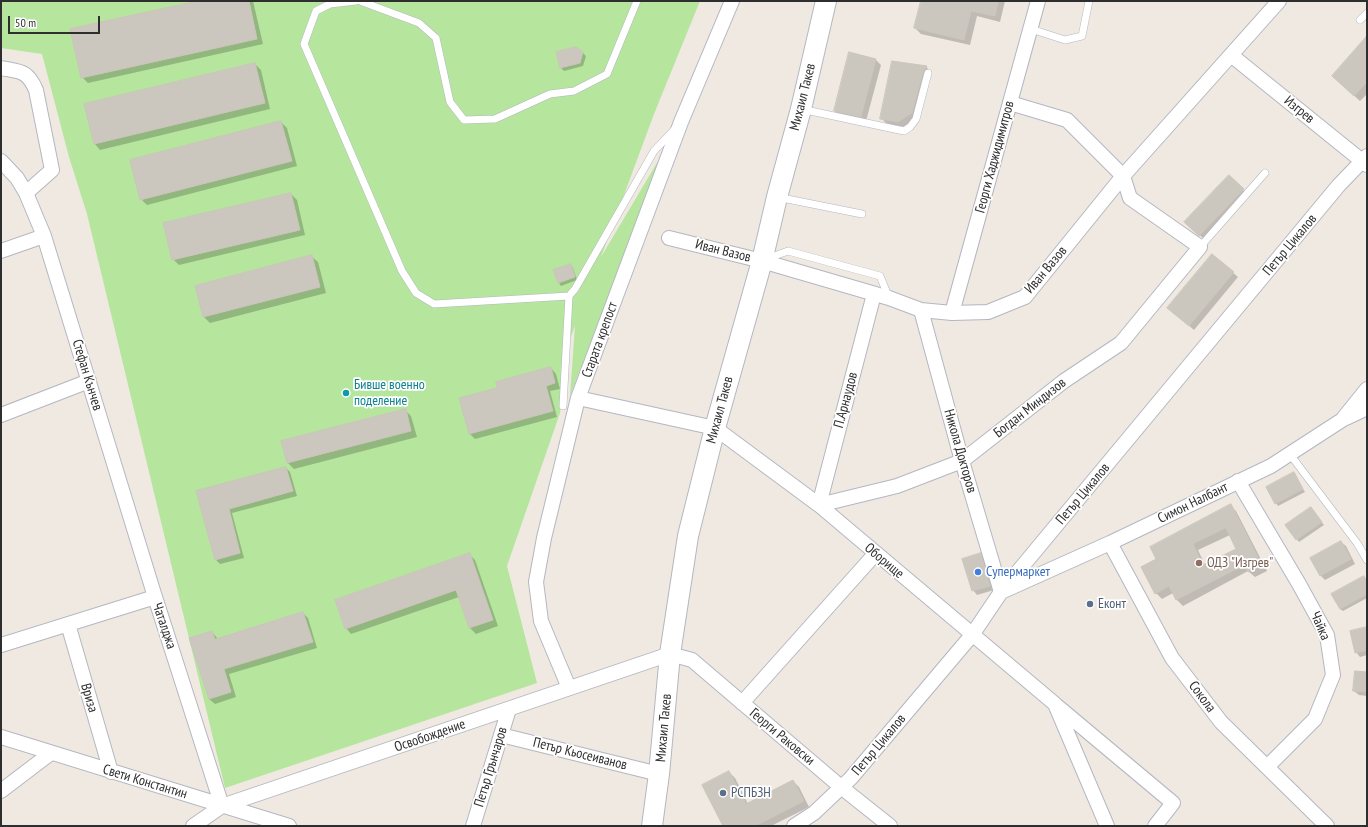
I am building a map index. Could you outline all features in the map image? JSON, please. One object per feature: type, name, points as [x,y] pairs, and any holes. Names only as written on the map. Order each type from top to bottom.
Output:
[{"type":"main road","name":"Михаил Такев","points":[[652,826],[659,774],[670,654],[688,536],[715,428],[762,261],[777,197],[801,109],[826,1]]},
{"type":"street","name":"Старата крепост","points":[[569,688],[542,621],[536,582],[544,538],[578,398],[681,122],[732,1]]},
{"type":"street","name":"Георги Хаджидимитров","points":[[952,313],[1038,1]]},
{"type":"street","name":"Иван Вазов","points":[[669,238],[762,261],[889,298],[921,310],[952,313],[988,312],[1025,297],[1123,176],[1280,1]]},
{"type":"street","name":"Изгрев","points":[[1231,55],[1365,161]]},
{"type":"street","points":[[1,68],[24,73],[31,78],[36,90],[52,170],[26,193]]},
{"type":"street","points":[[1010,103],[1067,120],[1123,176],[1130,198],[1200,247]]},
{"type":"street","name":"Стефан Кънчев","points":[[1,161],[17,178],[26,193],[44,236],[155,597]]},
{"type":"street","name":"Петър Цикалов","points":[[794,826],[815,820],[841,787],[851,778],[972,635],[1001,592],[1339,185],[1365,161]]},
{"type":"street","points":[[1,251],[44,236]]},
{"type":"street","name":"Богдан Миндизов","points":[[819,505],[897,486],[962,461],[1064,381],[1121,343],[1200,247]]},
{"type":"street","name":"П.Арнаудов","points":[[819,505],[874,294]]},
{"type":"street","name":"Никола Докторов","points":[[921,310],[962,461],[1001,592]]},
{"type":"street","points":[[1,415],[89,381]]},
{"type":"street","name":"Симон Налбант","points":[[1001,592],[1110,543],[1271,466],[1342,420],[1367,389]]},
{"type":"street","name":"Оборище","points":[[578,398],[715,428],[819,505],[1055,704],[1106,826]]},
{"type":"street","points":[[1342,420],[1367,408]]},
{"type":"street","name":"Чайка","points":[[1238,482],[1300,584],[1327,635],[1333,675],[1315,720],[1267,767]]},
{"type":"street","name":"Сокола","points":[[1110,543],[1172,658],[1221,722],[1327,826]]},
{"type":"street","points":[[742,703],[876,553]]},
{"type":"street","name":"Чаталджа","points":[[2,642],[68,624],[155,597],[222,806]]},
{"type":"street","name":"Вриза","points":[[68,624],[110,772]]},
{"type":"street","name":"Освобождение","points":[[193,826],[222,806],[670,654]]},
{"type":"street","name":"Георги Раковски","points":[[670,654],[692,660],[841,787],[890,826]]},
{"type":"street","points":[[1055,704],[1173,803],[1155,826]]},
{"type":"street","name":"Петър Грънчаров","points":[[472,826],[509,709]]},
{"type":"street","name":"Петър Кьосеиванов","points":[[501,735],[659,774]]},
{"type":"street","name":"Свети Константин","points":[[1,737],[288,826]]},
{"type":"street","points":[[1,790],[52,753]]},
{"type":"lane","points":[[356,1],[330,4],[316,11],[304,44],[402,271],[416,293],[434,304],[569,296]]},
{"type":"lane","points":[[360,1],[419,23],[436,38],[450,102],[464,120],[495,120],[550,94],[574,91],[607,74],[637,1]]},
{"type":"lane","points":[[1031,29],[1065,40],[1082,36],[1089,1]]},
{"type":"lane","points":[[1360,20],[1367,13]]},
{"type":"lane","points":[[801,109],[904,131],[916,120],[928,73]]},
{"type":"lane","points":[[563,406],[569,296],[575,289],[654,151],[681,122]]},
{"type":"lane","points":[[1200,247],[1265,173]]},
{"type":"lane","points":[[777,197],[862,214]]},
{"type":"lane","points":[[762,261],[788,251],[880,276],[889,298]]},
{"type":"lane","points":[[1290,454],[1357,543],[1367,560]]},
{"type":"green space","name":"Бивше военно поделение","points":[[1,1],[700,1],[654,114],[601,257],[664,151],[570,396],[575,326],[568,344],[560,413],[507,566],[537,683],[225,788],[87,214],[69,157],[42,54],[1,48]]},
{"type":"building","points":[[198,1],[249,1],[257,39],[81,78],[70,29]]},
{"type":"building","points":[[921,1],[998,1],[995,16],[971,11],[964,40],[914,28]]},
{"type":"building","points":[[1367,36],[1367,82],[1354,96],[1332,76]]},
{"type":"building","points":[[576,47],[583,52],[580,63],[560,68],[556,52]]},
{"type":"building","points":[[849,52],[876,59],[861,117],[834,111]]},
{"type":"building","points":[[892,61],[927,66],[923,72],[912,113],[898,122],[880,119]]},
{"type":"building","points":[[255,63],[265,103],[94,144],[84,104]]},
{"type":"building","points":[[281,121],[292,161],[140,200],[130,160]]},
{"type":"building","points":[[1229,175],[1244,189],[1199,236],[1184,222]]},
{"type":"building","points":[[291,193],[300,230],[172,260],[163,223]]},
{"type":"building","points":[[1212,254],[1234,272],[1189,326],[1167,308]]},
{"type":"building","points":[[312,255],[320,287],[203,317],[195,286]]},
{"type":"building","points":[[571,264],[575,277],[558,283],[553,270]]},
{"type":"building","points":[[551,367],[555,383],[546,386],[553,411],[469,434],[459,398],[497,388],[496,382]]},
{"type":"building","points":[[406,409],[411,431],[287,463],[281,441]]},
{"type":"building","points":[[286,467],[293,491],[229,509],[240,553],[215,560],[196,491]]},
{"type":"building","points":[[1294,472],[1303,489],[1275,504],[1266,487]]},
{"type":"building","points":[[1231,504],[1262,565],[1248,572],[1244,565],[1176,600],[1169,586],[1155,594],[1141,567],[1156,559],[1150,547]],"holes":[[[1226,528],[1236,549],[1203,565],[1193,544]]]},
{"type":"building","points":[[1311,507],[1322,522],[1296,540],[1285,525]]},
{"type":"building","points":[[1341,541],[1351,559],[1320,576],[1310,558]]},
{"type":"building","points":[[470,553],[493,620],[469,628],[456,590],[345,629],[335,600]]},
{"type":"building","name":"Супермаркет","points":[[981,553],[990,586],[972,591],[962,559]]},
{"type":"building","points":[[1364,576],[1367,582],[1367,594],[1340,609],[1331,594]]},
{"type":"building","points":[[303,612],[313,642],[224,669],[231,692],[209,699],[189,638],[212,631],[215,639]]},
{"type":"building","points":[[1367,627],[1367,650],[1355,653],[1350,631]]},
{"type":"building","points":[[1355,671],[1367,672],[1367,692],[1353,691]]},
{"type":"building","name":"РСПБЗН","points":[[729,771],[746,804],[793,780],[804,801],[755,826],[723,826],[702,785]]},
{"type":"place","name":"Бивше военно поделение","points":[[346,393]]},
{"type":"place","name":"ОДЗ \"Изгрев\"","points":[[1199,563]]},
{"type":"place","name":"Супермаркет","points":[[978,572]]},
{"type":"place","name":"Еконт","points":[[1090,604]]},
{"type":"place","name":"РСПБЗН","points":[[723,793]]}]
